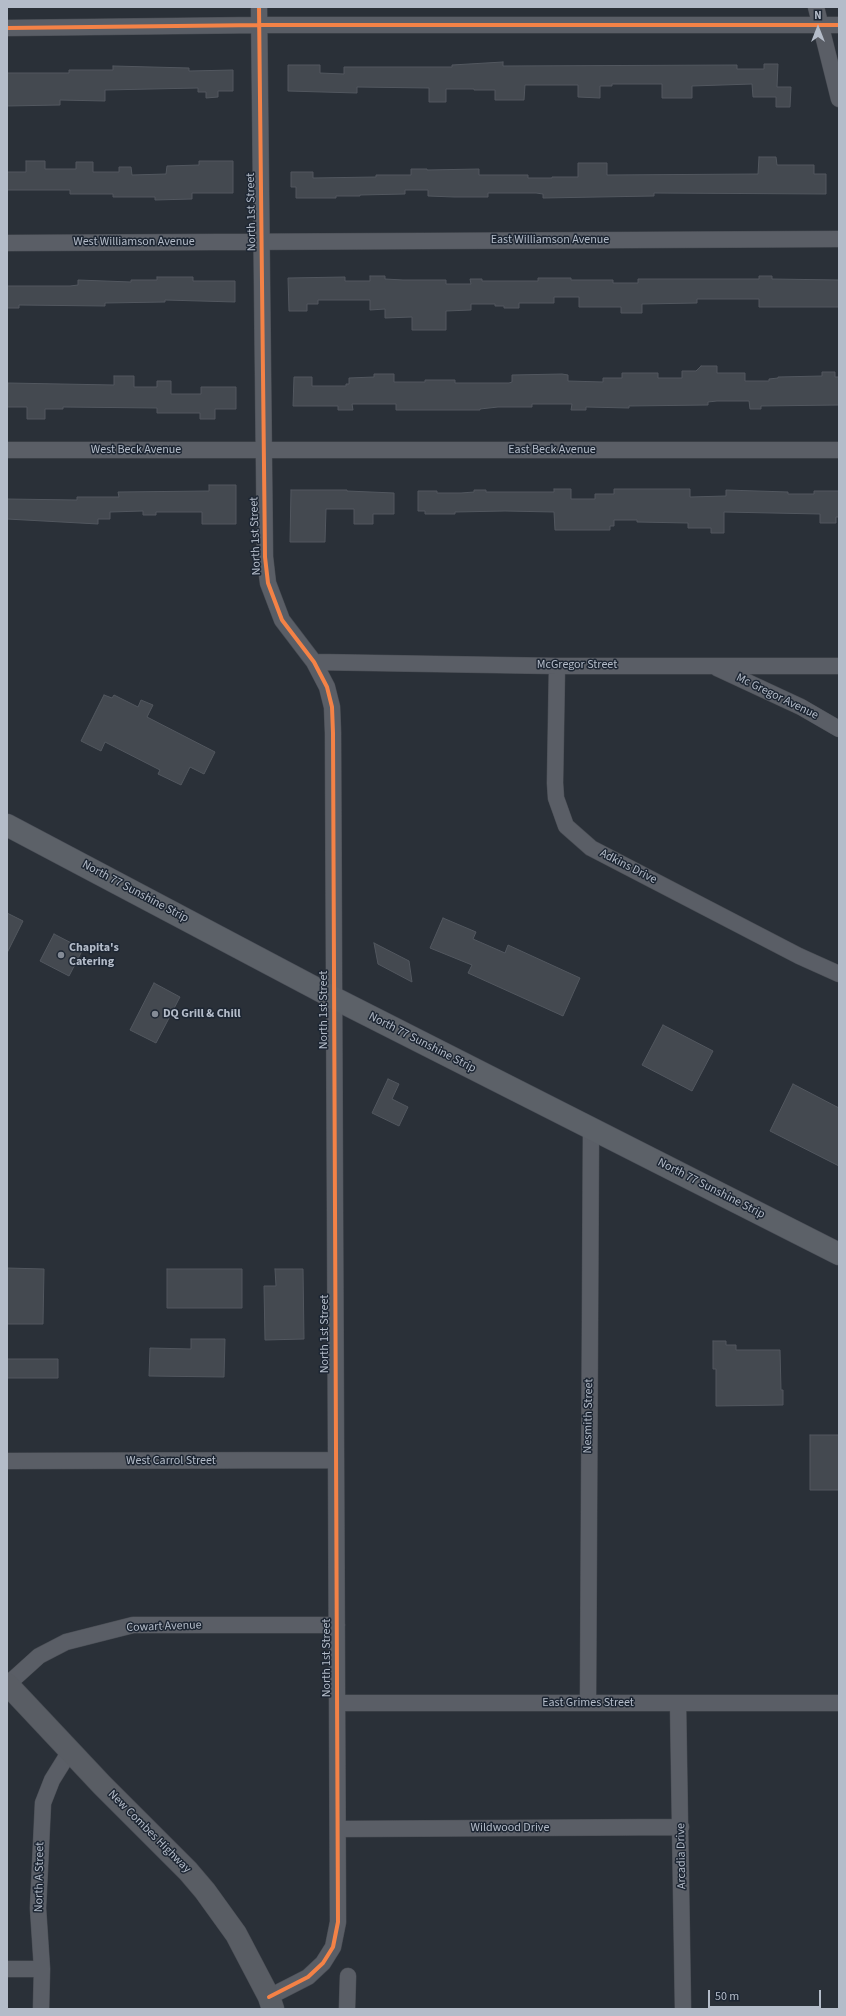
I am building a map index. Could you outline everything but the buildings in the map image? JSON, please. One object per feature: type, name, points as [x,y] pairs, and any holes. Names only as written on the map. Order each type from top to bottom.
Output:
[{"type":"main road","name":"North 77 Sunshine Strip","points":[[7,825],[334,998],[839,1254]]},
{"type":"street","name":"North 1st Street","points":[[260,7],[265,557],[268,583],[282,620],[314,662],[327,687],[332,707],[334,998],[338,1922],[333,1947],[317,1970],[271,2003]]},
{"type":"street","points":[[816,7],[839,99]]},
{"type":"street","points":[[7,28],[260,25],[839,25]]},
{"type":"street","name":"East Williamson Avenue","points":[[262,242],[839,239]]},
{"type":"street","name":"West Williamson Avenue","points":[[7,243],[262,242]]},
{"type":"street","name":"West Beck Avenue","points":[[7,450],[264,450]]},
{"type":"street","name":"East Beck Avenue","points":[[264,450],[839,450]]},
{"type":"street","name":"McGregor Street","points":[[314,662],[557,666],[839,666]]},
{"type":"street","name":"Adkins Drive","points":[[557,666],[555,783],[556,798],[566,826],[591,848],[799,956],[839,974]]},
{"type":"street","name":"Mc Gregor Avenue","points":[[714,666],[801,707],[839,729]]},
{"type":"street","name":"Nesmith Street","points":[[588,1703],[591,1129]]},
{"type":"street","name":"West Carrol Street","points":[[7,1461],[335,1460]]},
{"type":"street","name":"Cowart Avenue","points":[[7,1684],[39,1656],[66,1642],[133,1626],[337,1625]]},
{"type":"street","name":"New Combes Highway","points":[[7,1684],[205,1891],[236,1934],[271,2003]]},
{"type":"street","name":"East Grimes Street","points":[[337,1703],[839,1703]]},
{"type":"street","name":"Arcadia Drive","points":[[678,1703],[683,2009]]},
{"type":"street","name":"North A Street","points":[[41,2009],[42,1969],[38,1908],[43,1803],[52,1780],[70,1751]]},
{"type":"street","name":"Wildwood Drive","points":[[338,1829],[681,1827]]},
{"type":"street","points":[[7,1969],[42,1969]]},
{"type":"street","points":[[348,1976],[348,2009]]},
{"type":"cycle path","points":[[259,7],[265,557],[268,583],[282,620],[314,662],[327,687],[332,707],[333,733],[338,1922],[333,1947],[323,1963],[308,1977],[269,1997]]},
{"type":"cycle path","points":[[7,28],[260,25],[839,25]]},
{"type":"place","name":"Chapita's Catering","points":[[61,955]]},
{"type":"place","name":"DQ Grill & Chill","points":[[155,1014]]}]
